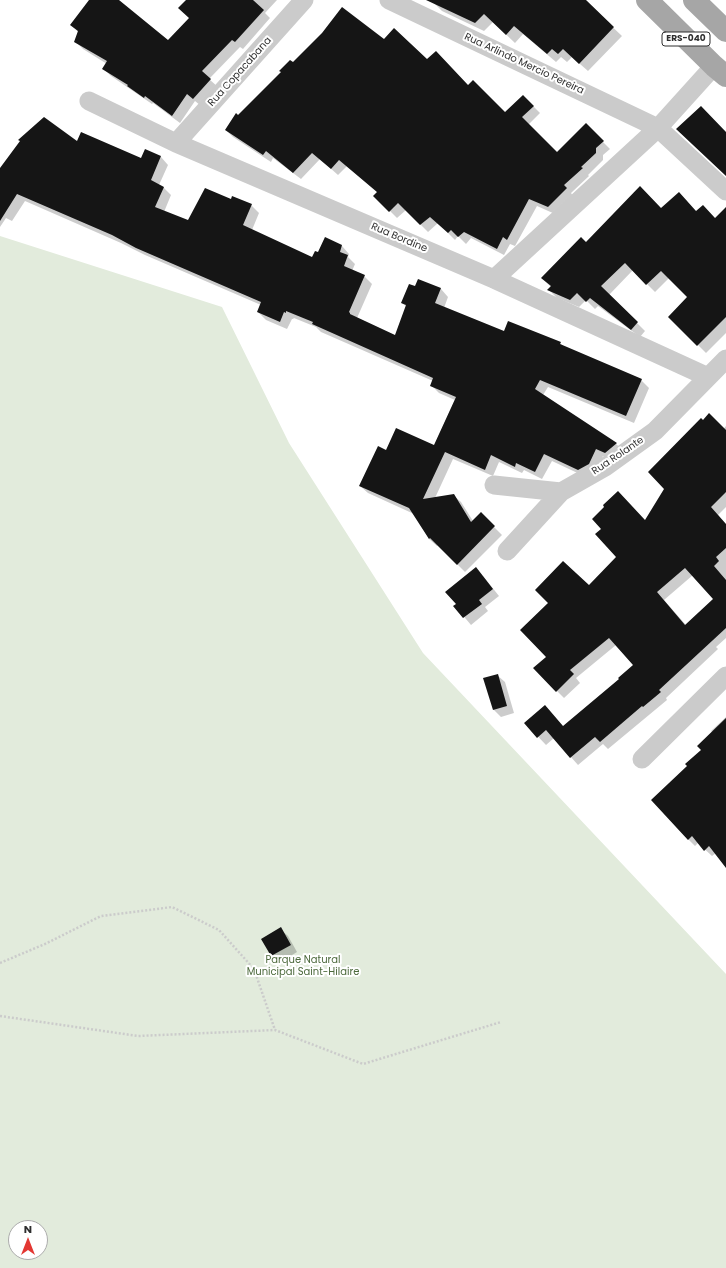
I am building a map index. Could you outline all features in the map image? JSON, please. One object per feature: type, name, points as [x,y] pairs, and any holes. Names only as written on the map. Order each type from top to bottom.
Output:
[{"type":"main road","name":"ERS-040","points":[[648,0],[720,71]]},
{"type":"main road","name":"ERS-040","points":[[694,0],[726,32]]},
{"type":"street","name":"Rua Copacabana","points":[[176,143],[304,0]]},
{"type":"street","name":"Rua Arlindo Mercio Pereira","points":[[389,0],[658,128],[726,191]]},
{"type":"street","points":[[494,279],[720,71]]},
{"type":"street","name":"Rua Bordine","points":[[89,101],[176,143],[494,279],[708,377]]},
{"type":"street","name":"Rua Rolante","points":[[507,550],[561,492],[605,466],[655,430],[726,359]]},
{"type":"street","points":[[494,485],[561,492]]},
{"type":"street","points":[[642,759],[726,676]]},
{"type":"path","points":[[0,963],[45,944],[101,916],[172,907],[219,930],[254,969],[275,1030]]},
{"type":"path","points":[[0,1016],[138,1036],[275,1030],[363,1064],[501,1022]]},
{"type":"green space","name":"Parque Natural Municipal Saint-Hilaire","points":[[0,236],[222,307],[289,443],[423,653],[726,974],[726,1268],[0,1268]]},
{"type":"building","points":[[89,0],[119,0],[168,40],[189,18],[178,8],[186,0],[253,0],[264,10],[235,42],[232,40],[202,71],[211,79],[193,99],[187,94],[172,116],[145,96],[144,98],[127,86],[128,85],[102,69],[107,61],[74,42],[78,31],[70,25]]},
{"type":"building","points":[[426,0],[586,0],[614,27],[579,64],[563,49],[558,54],[552,49],[547,54],[514,26],[506,35],[484,14],[475,23]]},
{"type":"building","points":[[342,7],[384,39],[394,28],[427,59],[436,51],[468,85],[473,80],[505,112],[523,95],[534,106],[522,117],[557,152],[586,123],[604,141],[596,148],[596,153],[581,167],[583,168],[564,185],[567,188],[548,207],[529,199],[507,240],[503,237],[497,249],[464,232],[458,237],[451,230],[448,233],[430,217],[420,225],[398,203],[389,212],[373,196],[377,192],[339,160],[331,169],[312,153],[293,173],[266,151],[263,155],[225,130],[236,113],[238,115],[281,72],[279,71],[290,60],[293,62],[322,33]]},
{"type":"building","points":[[701,106],[726,132],[726,176],[676,129]]},
{"type":"building","points":[[44,117],[77,141],[81,132],[141,158],[145,149],[161,156],[151,180],[164,187],[155,207],[188,220],[205,188],[231,199],[232,196],[252,204],[243,225],[312,257],[315,251],[318,252],[325,237],[342,245],[340,252],[348,255],[344,266],[365,275],[349,312],[350,314],[395,335],[406,305],[401,303],[409,284],[415,286],[418,279],[441,288],[435,303],[504,331],[508,321],[561,342],[560,344],[642,379],[626,416],[540,380],[535,389],[617,443],[605,453],[596,449],[589,464],[578,470],[544,454],[535,472],[516,463],[515,467],[491,455],[485,470],[445,452],[423,499],[454,494],[471,522],[481,512],[495,526],[457,565],[430,538],[429,539],[409,508],[359,486],[378,446],[386,450],[396,428],[434,445],[456,397],[430,386],[433,378],[312,324],[313,322],[286,311],[286,313],[284,312],[280,322],[257,312],[261,302],[136,248],[112,235],[17,194],[0,221],[0,168],[20,141],[18,140]]},
{"type":"building","points":[[640,186],[661,208],[679,192],[696,211],[703,205],[715,218],[726,207],[726,317],[697,346],[668,317],[687,297],[661,271],[646,285],[625,263],[601,286],[638,322],[631,330],[590,298],[586,302],[577,293],[570,300],[547,290],[551,286],[541,278],[581,237],[586,242]]},
{"type":"building","points":[[709,413],[726,430],[726,492],[711,507],[726,524],[726,548],[716,557],[719,561],[714,566],[726,580],[726,628],[659,690],[661,692],[643,707],[642,706],[600,742],[595,737],[570,758],[546,730],[537,738],[524,723],[545,705],[563,726],[619,679],[618,678],[633,665],[609,638],[570,670],[574,674],[556,692],[533,668],[546,657],[520,630],[548,603],[535,590],[563,561],[589,585],[616,557],[595,534],[601,529],[592,519],[604,507],[603,505],[618,491],[645,520],[664,489],[648,472],[701,418],[703,420]],"holes":[[[685,568],[713,599],[685,625],[657,592]]]},
{"type":"building","points":[[476,567],[493,589],[479,600],[482,604],[463,618],[453,606],[456,604],[445,592]]},
{"type":"building","points":[[498,674],[507,706],[493,710],[483,678]]},
{"type":"building","points":[[726,718],[726,868],[709,846],[704,851],[692,836],[688,840],[651,800],[687,766],[685,764],[701,750],[697,746]]},
{"type":"building","points":[[281,927],[291,945],[271,956],[261,939]]}]
